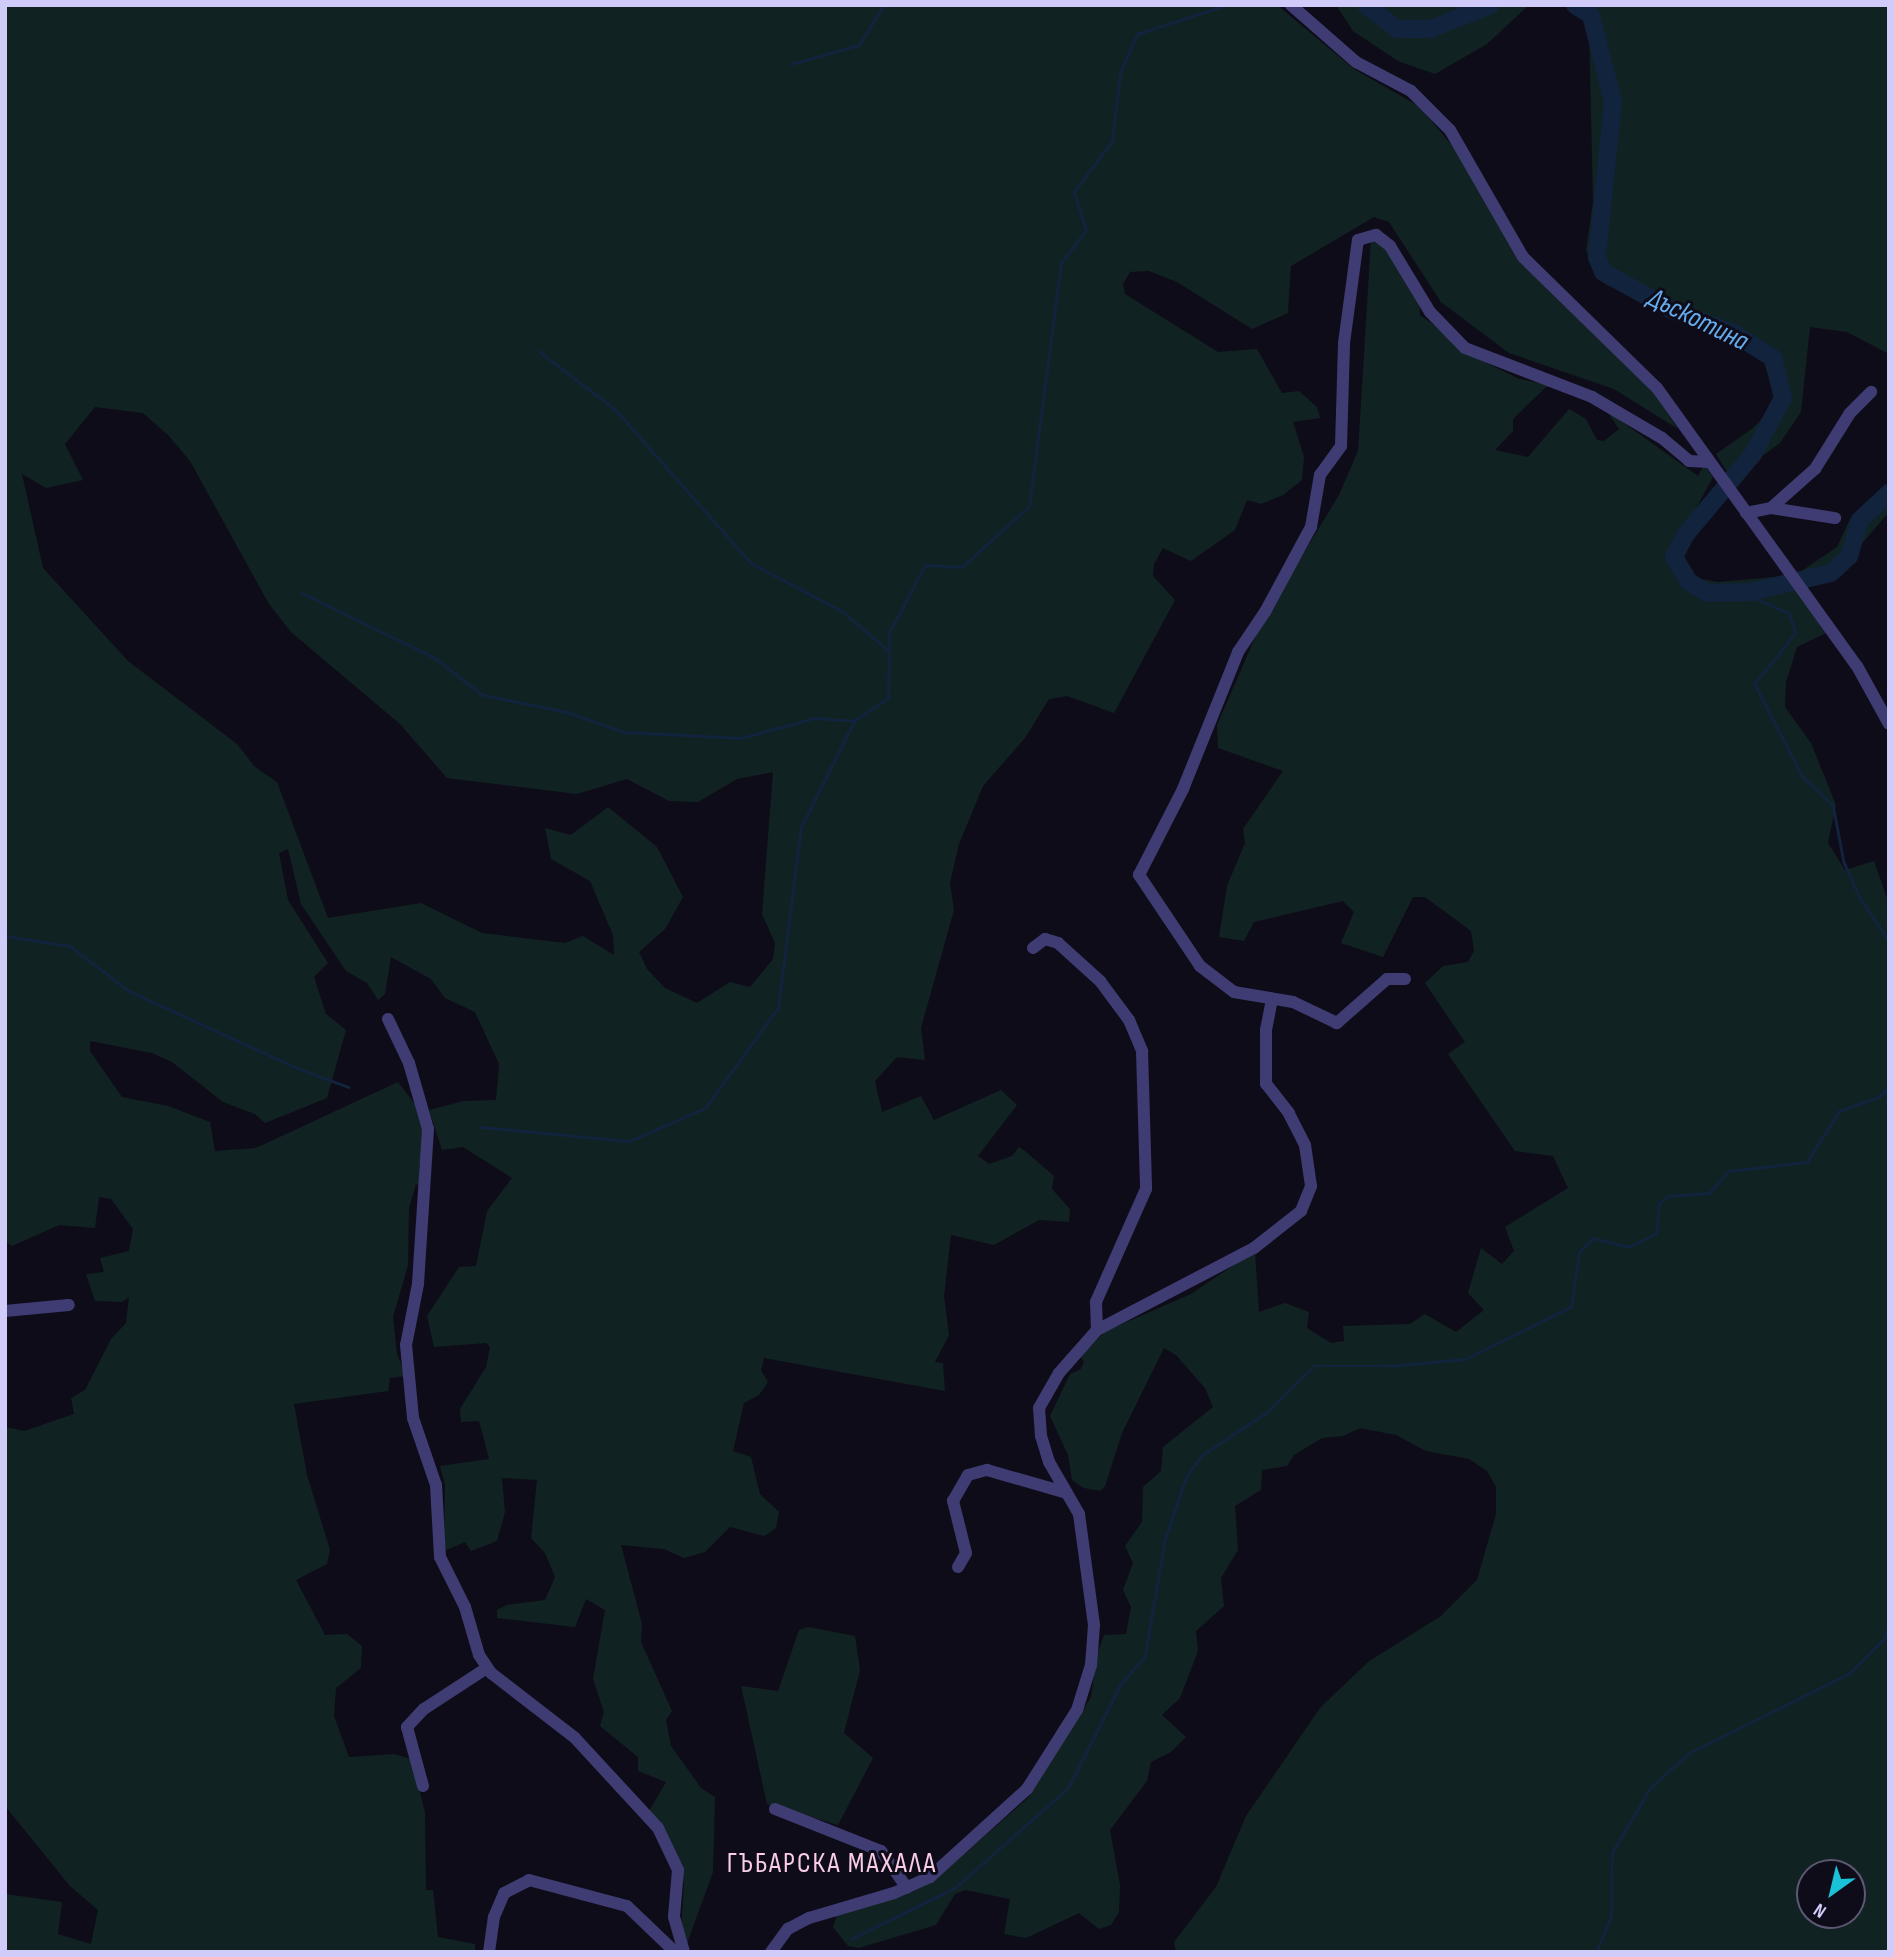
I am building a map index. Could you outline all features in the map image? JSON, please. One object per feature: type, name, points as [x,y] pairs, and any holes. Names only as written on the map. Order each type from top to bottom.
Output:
[{"type":"street","points":[[1291,5],[1356,62],[1411,91],[1429,106],[1450,130],[1523,257],[1641,371],[1857,666],[1889,724]]},
{"type":"street","points":[[1405,979],[1387,979],[1337,1023],[1293,1002],[1234,992],[1208,975],[1140,881],[1140,869],[1183,789],[1238,652],[1265,612],[1311,527],[1320,475],[1341,446],[1344,344],[1358,240],[1376,235],[1390,246],[1430,312],[1465,348],[1592,397],[1654,432],[1689,461],[1712,467]]},
{"type":"street","points":[[1771,508],[1815,469],[1850,413],[1871,392]]},
{"type":"street","points":[[1746,513],[1771,508],[1835,518]]},
{"type":"street","points":[[1033,948],[1045,939],[1058,943],[1100,981],[1129,1020],[1143,1059],[1146,1189],[1100,1291],[1094,1317],[1097,1330]]},
{"type":"street","points":[[771,1952],[788,1930],[809,1918],[908,1888],[930,1877],[1027,1790],[1082,1699],[1093,1656],[1094,1625],[1079,1514],[1049,1462],[1041,1436],[1039,1408],[1059,1373],[1097,1330],[1254,1248],[1287,1226],[1308,1198],[1305,1145],[1289,1113],[1266,1084],[1266,1030],[1272,999]]},
{"type":"street","points":[[388,1019],[407,1058],[428,1129],[418,1284],[406,1330],[413,1418],[436,1485],[440,1556],[488,1668],[575,1738],[658,1828],[675,1858],[674,1917],[684,1952]]},
{"type":"street","points":[[5,1311],[69,1305]]},
{"type":"street","points":[[958,1567],[966,1553],[953,1501],[968,1475],[987,1470],[1067,1493]]},
{"type":"street","points":[[423,1786],[407,1727],[424,1709],[488,1668]]},
{"type":"street","points":[[775,1809],[881,1850],[908,1888]]},
{"type":"street","points":[[489,1952],[494,1917],[504,1893],[529,1880],[627,1906],[675,1952]]},
{"type":"green space","points":[[5,5],[1277,5],[1354,69],[1420,107],[1477,176],[1519,256],[1643,377],[1678,429],[1614,389],[1509,353],[1441,302],[1389,222],[1374,217],[1291,266],[1288,313],[1252,329],[1177,282],[1149,271],[1130,272],[1123,284],[1125,294],[1218,352],[1257,349],[1282,393],[1299,391],[1317,407],[1320,418],[1293,422],[1304,457],[1302,480],[1283,495],[1261,504],[1247,500],[1235,530],[1191,561],[1163,548],[1154,564],[1153,576],[1175,600],[1114,713],[1067,696],[1049,699],[1025,738],[983,786],[959,844],[950,883],[954,910],[921,1028],[925,1060],[897,1057],[875,1081],[882,1112],[921,1096],[934,1120],[1001,1090],[1017,1105],[978,1156],[989,1164],[1012,1156],[1019,1147],[1025,1151],[1054,1176],[1052,1189],[1070,1209],[1069,1222],[1039,1220],[994,1245],[951,1235],[944,1296],[949,1335],[935,1362],[943,1363],[945,1391],[764,1358],[761,1370],[768,1382],[759,1395],[744,1403],[733,1451],[751,1457],[760,1494],[779,1512],[776,1528],[764,1536],[730,1527],[705,1552],[684,1558],[664,1549],[621,1545],[642,1624],[641,1642],[672,1711],[666,1720],[671,1746],[701,1788],[715,1797],[713,1872],[686,1946],[681,1931],[684,1883],[660,1821],[649,1811],[666,1782],[638,1771],[638,1757],[600,1726],[604,1712],[593,1679],[605,1610],[586,1599],[575,1627],[497,1618],[497,1610],[507,1605],[545,1600],[555,1577],[545,1553],[531,1538],[537,1480],[502,1478],[505,1512],[497,1541],[471,1551],[465,1542],[446,1550],[445,1485],[440,1466],[489,1459],[479,1421],[461,1422],[460,1409],[486,1367],[490,1347],[486,1343],[434,1347],[427,1316],[459,1267],[476,1266],[487,1211],[512,1178],[463,1147],[442,1150],[429,1110],[464,1101],[496,1100],[499,1064],[475,1012],[445,998],[431,979],[391,957],[385,994],[378,1000],[367,983],[346,971],[301,904],[288,849],[279,853],[288,900],[328,963],[314,977],[326,1014],[346,1030],[327,1098],[265,1123],[255,1114],[223,1102],[172,1062],[152,1053],[90,1041],[90,1051],[122,1097],[168,1106],[210,1122],[215,1151],[256,1148],[398,1082],[421,1112],[428,1135],[419,1166],[420,1186],[416,1184],[409,1208],[408,1265],[393,1317],[397,1354],[406,1376],[390,1378],[388,1391],[294,1404],[307,1475],[330,1550],[327,1564],[296,1580],[325,1635],[347,1634],[362,1646],[361,1668],[336,1688],[334,1716],[349,1757],[394,1754],[411,1759],[425,1812],[426,1890],[433,1890],[438,1937],[475,1944],[475,1952],[5,1952],[5,1894],[62,1902],[58,1934],[91,1944],[98,1910],[70,1886],[5,1806],[5,1427],[24,1431],[74,1414],[71,1398],[85,1390],[111,1339],[126,1323],[129,1297],[122,1302],[95,1301],[86,1274],[104,1272],[100,1258],[129,1251],[133,1229],[111,1199],[99,1197],[95,1228],[59,1225],[12,1246],[5,1241]],"holes":[[[95,407],[143,413],[168,435],[190,461],[269,604],[291,632],[400,724],[447,778],[577,794],[627,779],[669,801],[698,802],[737,779],[773,772],[762,914],[775,943],[773,959],[750,987],[730,982],[697,1003],[665,988],[647,969],[639,952],[665,929],[683,897],[657,847],[608,807],[571,835],[545,828],[551,859],[590,881],[613,935],[614,955],[583,936],[565,943],[482,933],[421,903],[328,918],[277,782],[255,767],[237,744],[128,661],[43,568],[22,474],[46,488],[83,480],[65,444]]]},
{"type":"green space","points":[[1336,5],[1529,5],[1487,44],[1435,74],[1398,61],[1353,31]]},
{"type":"green space","points":[[1574,5],[1889,5],[1889,354],[1847,332],[1810,327],[1801,412],[1780,443],[1742,471],[1729,475],[1716,454],[1753,428],[1778,402],[1759,349],[1701,317],[1606,285],[1586,251],[1593,202],[1589,28]]},
{"type":"green space","points":[[1386,234],[1419,288],[1420,315],[1487,363],[1519,379],[1555,386],[1546,387],[1513,419],[1513,431],[1495,450],[1528,457],[1569,409],[1586,419],[1597,440],[1604,441],[1619,429],[1607,411],[1698,476],[1704,465],[1713,477],[1673,551],[1676,565],[1701,579],[1718,582],[1787,576],[1826,633],[1797,647],[1786,682],[1785,707],[1811,743],[1836,805],[1828,843],[1845,870],[1874,861],[1889,904],[1889,1952],[1176,1952],[1174,1942],[1216,1887],[1246,1816],[1320,1708],[1368,1662],[1441,1616],[1477,1580],[1496,1514],[1496,1487],[1487,1471],[1469,1459],[1426,1451],[1396,1435],[1360,1428],[1343,1436],[1322,1438],[1294,1455],[1287,1466],[1262,1470],[1261,1490],[1235,1506],[1238,1550],[1221,1578],[1224,1606],[1196,1631],[1198,1651],[1180,1698],[1162,1715],[1186,1737],[1171,1752],[1151,1762],[1147,1781],[1110,1830],[1120,1885],[1119,1912],[1111,1925],[1099,1929],[1079,1913],[1026,1938],[1004,1934],[1010,1899],[965,1890],[955,1894],[936,1925],[859,1948],[848,1946],[833,1927],[837,1915],[935,1880],[1029,1797],[1091,1697],[1097,1654],[1104,1635],[1126,1634],[1131,1607],[1123,1590],[1133,1563],[1125,1546],[1142,1522],[1143,1487],[1161,1471],[1163,1447],[1213,1407],[1205,1388],[1176,1355],[1164,1348],[1122,1433],[1105,1486],[1100,1491],[1084,1488],[1072,1480],[1068,1455],[1050,1416],[1070,1374],[1081,1369],[1084,1362],[1080,1356],[1106,1331],[1191,1294],[1255,1251],[1259,1312],[1285,1303],[1309,1312],[1307,1328],[1331,1343],[1344,1341],[1343,1326],[1410,1324],[1425,1314],[1456,1332],[1484,1310],[1468,1293],[1481,1248],[1502,1264],[1514,1251],[1505,1227],[1568,1188],[1553,1156],[1515,1151],[1448,1054],[1465,1042],[1425,983],[1443,966],[1468,962],[1474,951],[1471,931],[1425,897],[1413,897],[1383,957],[1341,943],[1354,912],[1343,901],[1254,922],[1244,941],[1219,937],[1227,886],[1245,843],[1243,829],[1283,771],[1218,748],[1217,725],[1261,624],[1339,495],[1358,451],[1371,240]]},
{"type":"green space","points":[[1889,484],[1889,512],[1840,569],[1814,584],[1803,570],[1837,547],[1850,519]]},
{"type":"green space","points":[[808,1627],[855,1636],[860,1670],[844,1733],[873,1758],[838,1825],[767,1804],[741,1686],[778,1691],[799,1630]]},
{"type":"waterway","points":[[791,64],[859,45],[884,5]]},
{"type":"waterway","points":[[481,1127],[630,1141],[705,1108],[778,1008],[801,827],[854,721],[888,698],[889,633],[925,565],[962,567],[1029,506],[1061,263],[1086,230],[1074,192],[1112,141],[1120,73],[1137,34],[1227,5]]},
{"type":"waterway","name":"Дъскотина","points":[[1366,5],[1397,29],[1431,29],[1490,5]]},
{"type":"waterway","name":"Дъскотина","points":[[1575,5],[1591,15],[1613,102],[1597,257],[1603,272],[1672,310],[1733,333],[1773,358],[1783,398],[1753,454],[1686,534],[1674,557],[1689,582],[1707,593],[1751,592],[1831,573],[1849,556],[1860,520],[1889,493]]},
{"type":"waterway","points":[[539,351],[616,410],[751,563],[842,611],[889,651]]},
{"type":"waterway","points":[[1751,592],[1757,599],[1789,613],[1796,633],[1755,684],[1802,776],[1833,805],[1844,862],[1860,898],[1889,940]]},
{"type":"waterway","points":[[302,593],[435,658],[483,695],[567,712],[624,732],[741,738],[815,718],[854,721]]},
{"type":"waterway","points":[[5,936],[70,946],[129,991],[297,1068],[349,1087]]},
{"type":"waterway","points":[[851,1939],[956,1887],[1068,1788],[1120,1685],[1145,1656],[1164,1542],[1186,1477],[1203,1454],[1266,1413],[1314,1366],[1390,1366],[1465,1359],[1571,1307],[1579,1252],[1593,1238],[1629,1247],[1656,1233],[1659,1203],[1669,1196],[1709,1193],[1729,1171],[1807,1162],[1839,1111],[1879,1097],[1889,1087]]},
{"type":"waterway","points":[[1596,1952],[1611,1916],[1612,1853],[1650,1788],[1689,1753],[1850,1673],[1884,1639],[1889,1625]]},
{"type":"district","name":"ГЪБАРСКА МАХАЛА","points":[[832,1864]]}]
